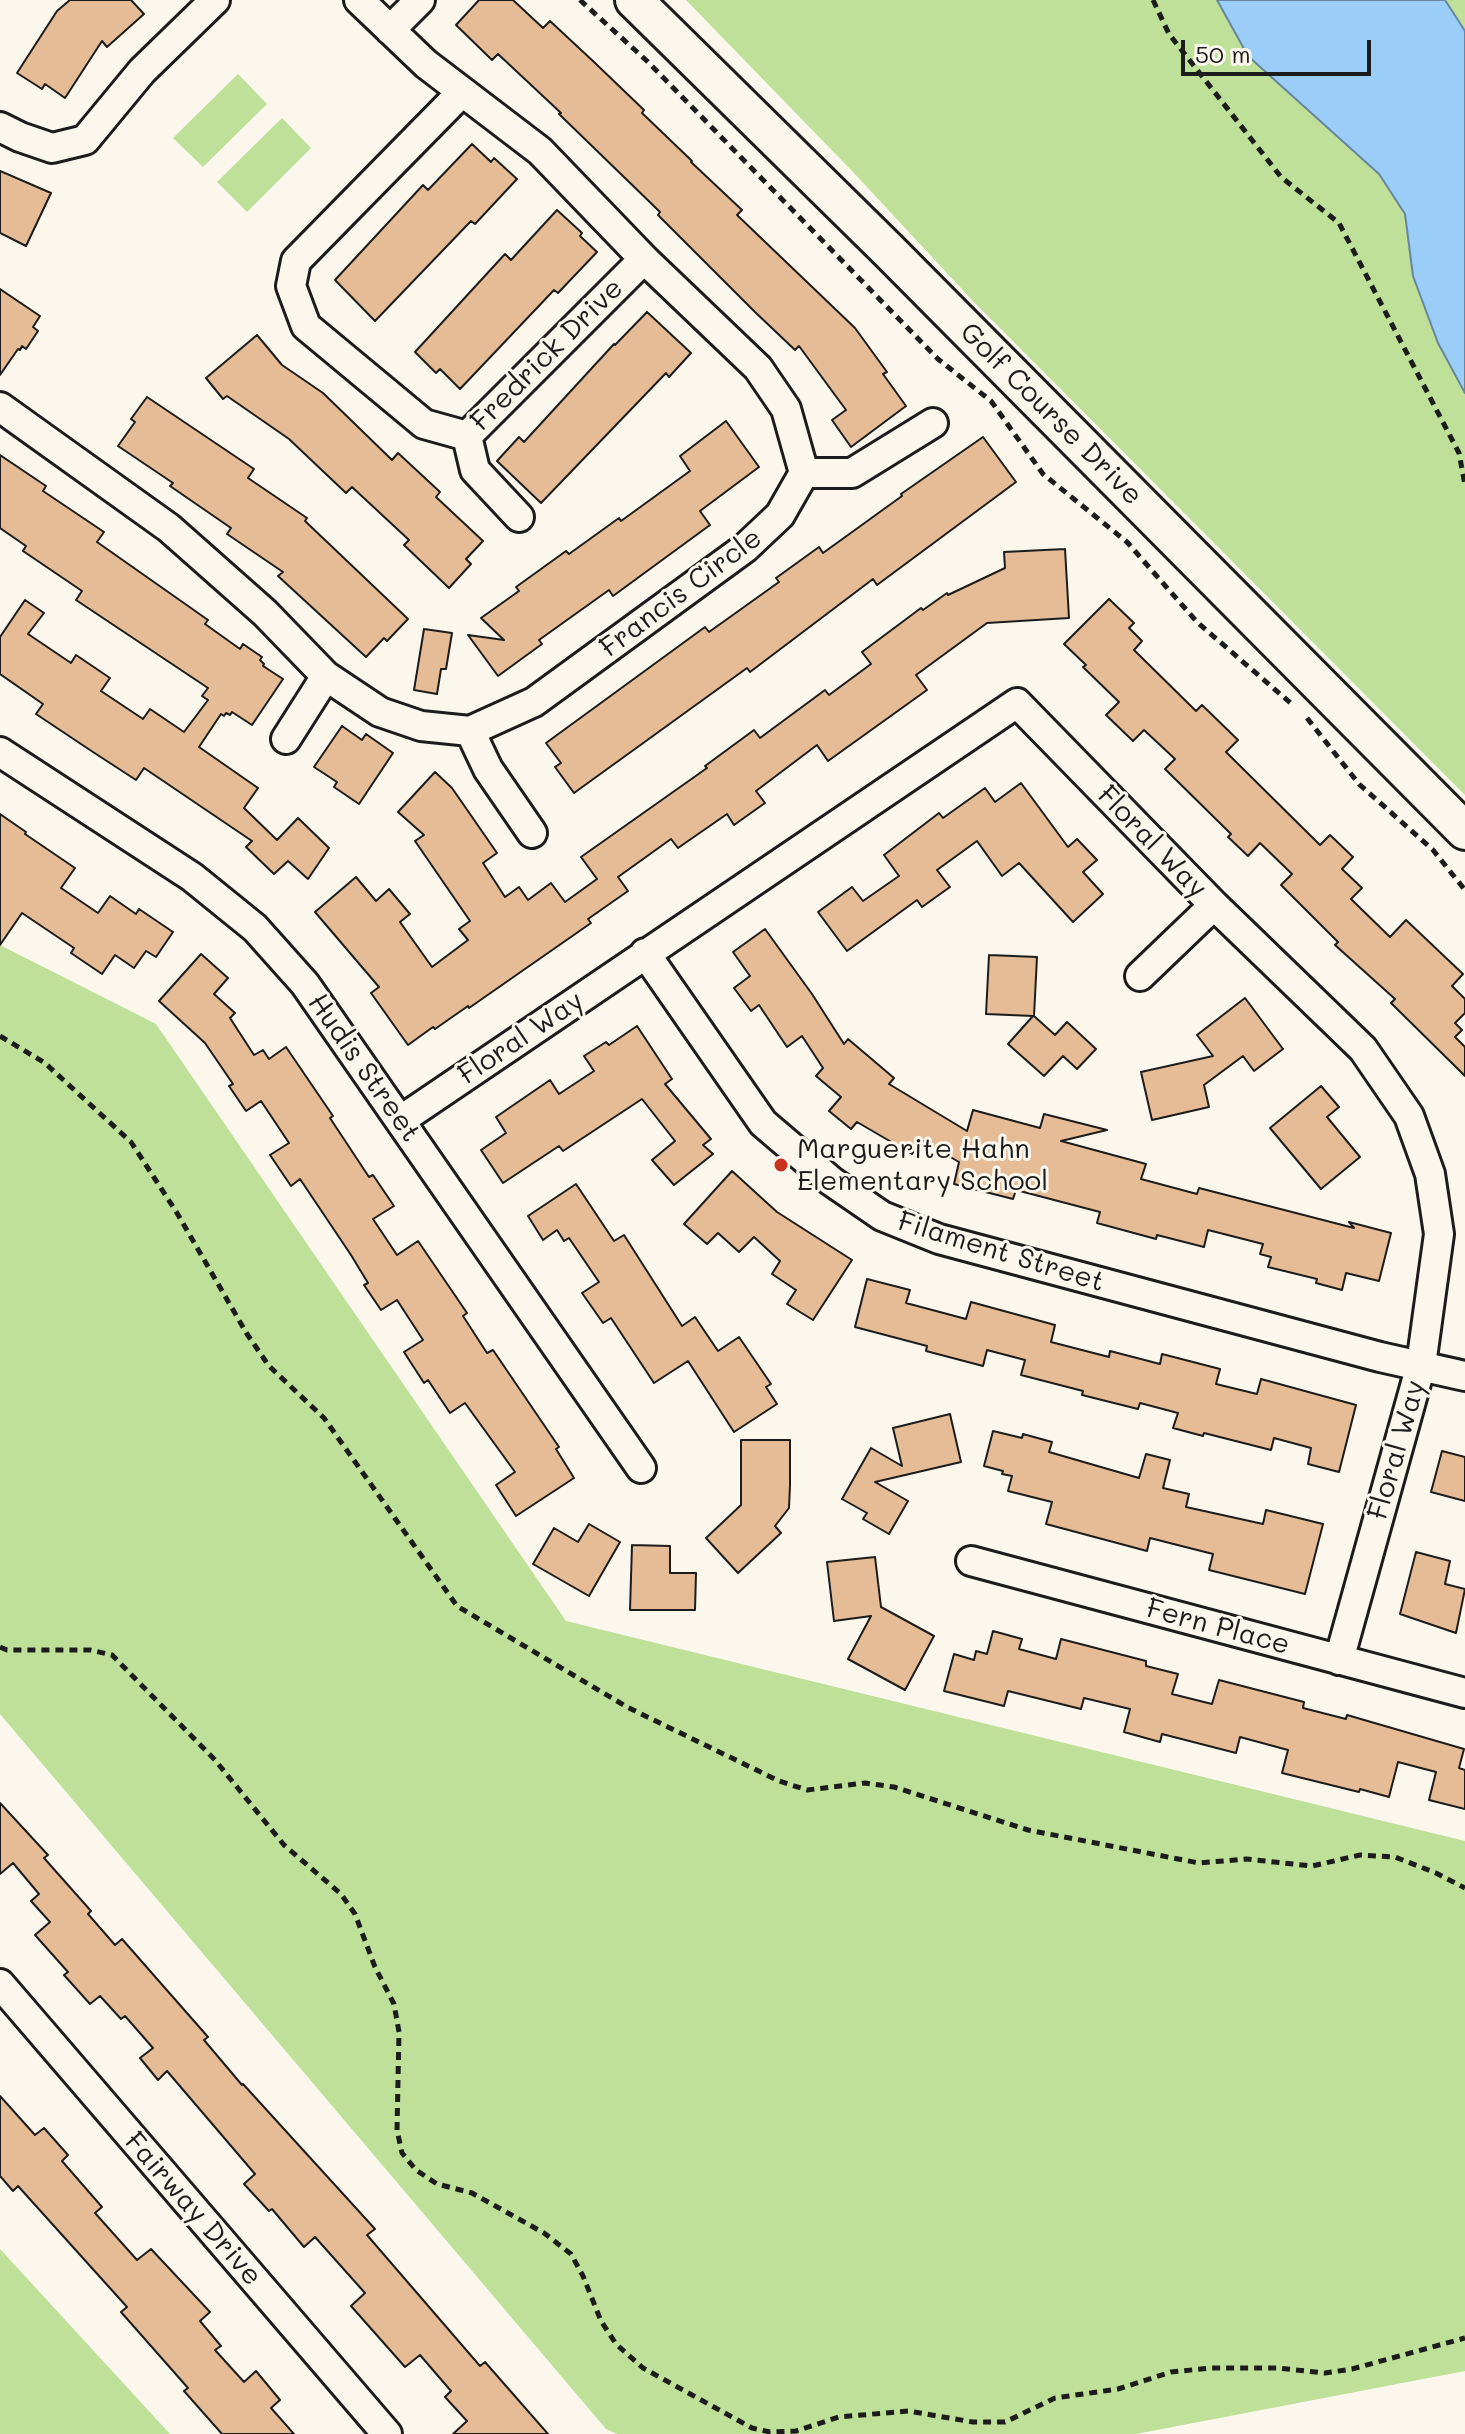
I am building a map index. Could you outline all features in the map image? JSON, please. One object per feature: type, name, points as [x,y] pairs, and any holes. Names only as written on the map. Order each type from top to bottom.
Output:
[{"type":"street","points":[[0,127],[52,148],[85,140],[142,71],[215,0]]},
{"type":"street","points":[[359,0],[426,64],[540,151],[644,259],[758,368],[786,409],[804,473],[852,473],[933,423]]},
{"type":"street","points":[[390,30],[420,0]]},
{"type":"street","name":"Golf Course Drive","points":[[634,0],[911,272],[1465,831]]},
{"type":"street","name":"Fredrick Drive","points":[[462,92],[296,261],[291,286],[306,326],[424,424],[467,436],[644,259]]},
{"type":"street","points":[[0,407],[169,528],[265,613],[326,676],[380,712],[421,726],[470,731],[488,769],[532,833]]},
{"type":"street","points":[[467,436],[475,470],[519,517]]},
{"type":"street","name":"Francis Circle","points":[[470,731],[534,702],[745,548],[780,515],[804,473]]},
{"type":"street","points":[[286,739],[326,676]]},
{"type":"street","name":"Floral Way","points":[[401,1120],[1017,703],[1214,905],[1363,1049],[1409,1116],[1430,1174],[1439,1234],[1421,1365],[1339,1660]]},
{"type":"street","name":"Hudis Street","points":[[0,752],[192,877],[255,928],[305,984],[641,1468]]},
{"type":"street","points":[[1140,976],[1214,905]]},
{"type":"street","name":"Filament Street","points":[[645,953],[763,1123],[831,1181],[882,1216],[939,1239],[1380,1357],[1465,1376]]},
{"type":"street","name":"Fern Place","points":[[971,1561],[1465,1693]]},
{"type":"street","name":"Fairway Drive","points":[[0,1984],[387,2434]]},
{"type":"path","points":[[580,0],[647,61],[938,359],[991,401],[1043,474],[1127,542],[1197,622],[1305,715],[1359,784],[1433,850],[1465,890]]},
{"type":"path","points":[[1153,0],[1169,34],[1281,177],[1339,223],[1459,453],[1465,485]]},
{"type":"path","points":[[0,1036],[45,1063],[131,1142],[269,1366],[324,1418],[457,1606],[627,1707],[779,1781],[807,1790],[865,1783],[894,1787],[1028,1830],[1199,1863],[1246,1859],[1312,1866],[1360,1855],[1395,1857],[1465,1888]]},
{"type":"path","points":[[0,1647],[7,1650],[90,1650],[112,1655],[205,1749],[284,1845],[341,1894],[355,1914],[375,1967],[394,2004],[399,2032],[397,2130],[402,2153],[416,2170],[437,2184],[472,2193],[544,2233],[571,2254],[601,2321],[616,2344],[643,2368],[752,2428],[770,2432],[796,2431],[839,2417],[908,2411],[973,2422],[1005,2422],[1055,2398],[1118,2389],[1171,2372],[1211,2368],[1277,2368],[1325,2373],[1352,2369],[1465,2338]]},
{"type":"green space","points":[[686,0],[1465,0],[1465,795],[973,301]]},
{"type":"green space","points":[[238,74],[267,104],[203,167],[173,138]]},
{"type":"green space","points":[[282,118],[311,148],[247,212],[217,182]]},
{"type":"green space","points":[[0,945],[156,1024],[566,1621],[1465,1841],[1465,2371],[1136,2434],[617,2434],[606,2429],[0,1714]]},
{"type":"green space","points":[[0,2249],[170,2434],[0,2434]]},
{"type":"water","points":[[1217,0],[1445,0],[1465,31],[1465,393],[1438,343],[1413,276],[1405,214],[1379,174],[1248,56]]},
{"type":"building","points":[[70,0],[131,0],[144,14],[107,47],[102,41],[65,98],[45,84],[42,89],[17,73],[57,11]]},
{"type":"building","points":[[479,0],[513,0],[543,28],[550,21],[594,62],[742,210],[737,215],[855,328],[887,372],[883,374],[906,406],[851,447],[832,420],[846,410],[799,346],[795,350],[755,312],[658,215],[660,212],[498,54],[492,60],[456,25]]},
{"type":"building","points":[[472,144],[491,162],[494,158],[517,179],[475,224],[471,221],[375,321],[335,280],[423,185],[428,190]]},
{"type":"building","points":[[0,171],[51,193],[26,246],[0,233]]},
{"type":"building","points":[[557,210],[597,252],[558,293],[554,290],[460,389],[440,369],[436,373],[415,352],[505,254],[511,260]]},
{"type":"building","points":[[0,289],[40,316],[33,327],[38,331],[26,349],[22,346],[18,349],[0,375]]},
{"type":"building","points":[[647,312],[691,353],[669,377],[666,373],[541,503],[497,461],[519,437],[524,442]]},
{"type":"building","points":[[257,335],[282,365],[323,393],[392,460],[398,453],[440,492],[436,497],[483,541],[466,559],[471,564],[449,588],[404,545],[409,540],[352,487],[346,493],[289,439],[227,396],[223,399],[206,378]]},
{"type":"building","points":[[147,397],[254,469],[248,478],[307,518],[305,521],[408,619],[366,657],[278,576],[283,572],[227,534],[231,528],[170,486],[173,483],[118,446],[135,422],[131,419]]},
{"type":"building","points":[[726,421],[759,467],[700,511],[710,525],[613,596],[609,590],[539,640],[542,644],[498,676],[468,635],[504,640],[481,618],[519,591],[516,587],[566,551],[569,554],[619,518],[621,521],[690,471],[680,456]]},
{"type":"building","points":[[983,437],[1016,482],[877,585],[873,579],[750,672],[747,668],[574,793],[555,767],[561,763],[546,743],[705,627],[709,632],[779,582],[776,578],[819,547],[823,553]]},
{"type":"building","points":[[0,455],[46,486],[43,491],[104,532],[97,542],[208,620],[205,624],[240,649],[243,644],[262,657],[263,666],[283,679],[252,725],[232,712],[230,715],[221,714],[199,747],[258,788],[244,808],[277,840],[298,818],[329,848],[308,879],[288,861],[274,874],[246,847],[252,841],[144,768],[136,780],[93,752],[36,714],[43,704],[0,674],[0,637],[25,600],[44,613],[28,634],[71,663],[76,655],[110,678],[101,691],[143,719],[150,709],[184,732],[208,700],[202,696],[208,688],[76,600],[82,591],[23,551],[26,546],[0,528]]},
{"type":"building","points":[[1065,549],[1069,618],[987,623],[916,675],[927,690],[828,761],[817,745],[756,791],[765,803],[734,825],[727,814],[678,848],[671,839],[618,877],[628,891],[588,919],[591,923],[469,1008],[435,1029],[433,1027],[408,1045],[371,993],[379,987],[315,912],[356,877],[376,901],[389,889],[410,914],[400,922],[432,967],[468,940],[459,929],[470,921],[415,841],[424,835],[398,812],[435,772],[452,788],[497,853],[483,863],[505,897],[519,887],[528,900],[551,883],[565,902],[597,879],[581,857],[707,768],[705,766],[754,730],[760,738],[825,690],[829,695],[871,664],[862,652],[921,608],[923,610],[947,593],[1005,568],[1004,552]]},
{"type":"building","points":[[1109,599],[1134,623],[1129,628],[1142,641],[1134,650],[1196,711],[1202,705],[1238,740],[1226,752],[1320,845],[1330,835],[1353,857],[1342,869],[1362,888],[1351,899],[1390,937],[1406,920],[1463,974],[1452,986],[1465,999],[1465,1013],[1455,1023],[1462,1030],[1455,1037],[1465,1047],[1465,1076],[1391,1003],[1395,999],[1335,945],[1338,942],[1281,885],[1292,874],[1260,843],[1248,856],[1228,837],[1231,834],[1165,769],[1175,759],[1144,730],[1133,741],[1106,715],[1119,702],[1064,644]]},
{"type":"building","points":[[424,629],[452,633],[446,669],[441,669],[437,694],[414,690]]},
{"type":"building","points":[[342,726],[362,740],[366,734],[393,753],[359,804],[334,787],[337,782],[314,767]]},
{"type":"building","points":[[1021,783],[1068,847],[1077,839],[1097,860],[1083,872],[1103,894],[1073,922],[1019,863],[1002,876],[977,841],[937,870],[950,887],[922,907],[917,900],[847,951],[818,912],[852,887],[863,901],[899,876],[884,855],[939,813],[943,818],[985,788],[995,802]]},
{"type":"building","points":[[0,814],[75,868],[61,888],[98,913],[110,896],[136,914],[139,909],[173,932],[156,957],[146,951],[134,968],[115,955],[102,974],[71,953],[74,948],[22,913],[0,945]]},
{"type":"building","points":[[765,929],[844,1044],[848,1039],[894,1078],[889,1084],[967,1131],[973,1110],[1040,1128],[1044,1114],[1107,1130],[1061,1141],[1146,1164],[1141,1179],[1197,1194],[1199,1188],[1354,1228],[1349,1222],[1391,1233],[1379,1281],[1346,1273],[1342,1290],[1316,1283],[1317,1279],[1268,1267],[1271,1257],[1260,1254],[1263,1244],[1208,1230],[1204,1247],[1157,1235],[1156,1239],[1097,1223],[1100,1212],[1016,1190],[1013,1199],[954,1184],[959,1162],[921,1140],[912,1154],[857,1122],[851,1129],[829,1111],[841,1097],[816,1076],[823,1068],[802,1036],[787,1047],[759,1005],[751,1011],[734,988],[750,976],[733,952]]},
{"type":"building","points":[[201,954],[228,978],[214,994],[235,1013],[230,1018],[254,1055],[263,1050],[269,1059],[286,1047],[333,1116],[330,1118],[369,1177],[373,1175],[394,1206],[373,1219],[397,1255],[418,1241],[467,1313],[463,1316],[487,1353],[493,1350],[559,1447],[556,1449],[574,1478],[516,1516],[496,1485],[515,1472],[465,1403],[450,1413],[428,1380],[424,1383],[404,1352],[423,1340],[397,1300],[381,1310],[364,1285],[368,1283],[351,1255],[300,1179],[291,1186],[270,1155],[289,1143],[261,1101],[246,1111],[229,1086],[233,1084],[205,1043],[159,1001]]},
{"type":"building","points":[[989,955],[1037,957],[1034,1016],[1055,1035],[1067,1022],[1096,1049],[1077,1069],[1063,1056],[1044,1076],[1008,1044],[1033,1016],[986,1014]]},
{"type":"building","points":[[1245,998],[1283,1049],[1254,1071],[1243,1056],[1204,1085],[1209,1107],[1152,1120],[1141,1072],[1213,1056],[1197,1035]]},
{"type":"building","points":[[637,1026],[672,1079],[665,1084],[711,1139],[703,1145],[713,1154],[674,1185],[652,1160],[675,1141],[642,1099],[563,1151],[559,1146],[503,1183],[481,1150],[506,1133],[496,1117],[550,1080],[559,1094],[594,1071],[584,1056],[606,1042],[609,1045]]},
{"type":"building","points":[[1321,1086],[1339,1107],[1327,1117],[1360,1157],[1321,1189],[1270,1128]]},
{"type":"building","points":[[732,1171],[777,1212],[852,1260],[813,1320],[787,1304],[796,1290],[772,1274],[780,1261],[754,1237],[739,1252],[718,1233],[707,1244],[684,1224]]},
{"type":"building","points":[[576,1184],[614,1241],[624,1235],[682,1326],[695,1317],[718,1351],[739,1337],[771,1384],[766,1387],[777,1404],[734,1432],[688,1361],[654,1383],[611,1318],[603,1323],[582,1293],[599,1282],[569,1238],[564,1241],[557,1230],[543,1240],[528,1216]]},
{"type":"building","points":[[867,1279],[910,1290],[906,1303],[966,1319],[971,1302],[1055,1325],[1051,1342],[1109,1357],[1110,1351],[1160,1364],[1162,1354],[1220,1369],[1216,1384],[1257,1394],[1261,1379],[1356,1405],[1339,1472],[1308,1464],[1311,1448],[1274,1438],[1271,1450],[1204,1433],[1203,1436],[1173,1428],[1178,1413],[1140,1403],[1138,1409],[1021,1375],[1025,1360],[987,1350],[983,1366],[926,1351],[927,1346],[855,1327]]},
{"type":"building","points":[[950,1414],[961,1462],[875,1482],[908,1501],[889,1534],[863,1519],[867,1513],[842,1499],[871,1448],[902,1466],[893,1428]]},
{"type":"building","points":[[993,1431],[1022,1438],[1023,1434],[1052,1442],[1049,1452],[1139,1478],[1146,1454],[1170,1460],[1163,1488],[1189,1494],[1186,1507],[1263,1524],[1266,1510],[1323,1524],[1305,1594],[1209,1570],[1213,1554],[1150,1538],[1147,1551],[1046,1524],[1052,1502],[1008,1491],[1012,1476],[984,1466]]},
{"type":"building","points":[[741,1440],[790,1440],[790,1485],[789,1508],[775,1526],[781,1533],[738,1573],[706,1538],[741,1505]]},
{"type":"building","points":[[1442,1451],[1465,1457],[1465,1501],[1431,1492]]},
{"type":"building","points":[[589,1524],[620,1542],[589,1596],[533,1564],[554,1528],[578,1542]]},
{"type":"building","points":[[632,1545],[670,1546],[670,1573],[696,1573],[695,1610],[630,1610]]},
{"type":"building","points":[[1416,1552],[1450,1561],[1445,1584],[1465,1589],[1456,1633],[1400,1614]]},
{"type":"building","points":[[875,1557],[881,1607],[934,1636],[905,1690],[848,1659],[871,1616],[834,1621],[827,1562]]},
{"type":"building","points":[[993,1631],[1022,1639],[1019,1649],[1056,1659],[1061,1639],[1146,1661],[1146,1666],[1178,1674],[1172,1694],[1212,1704],[1219,1680],[1304,1702],[1303,1708],[1346,1719],[1347,1715],[1464,1749],[1459,1768],[1465,1770],[1465,1809],[1429,1800],[1436,1772],[1398,1762],[1389,1797],[1282,1773],[1288,1750],[1240,1737],[1236,1753],[1162,1734],[1160,1742],[1124,1732],[1130,1709],[1084,1698],[1081,1709],[1008,1691],[1004,1706],[944,1691],[954,1654],[974,1660],[976,1651],[987,1654]]},
{"type":"building","points":[[0,1803],[48,1855],[44,1858],[91,1911],[88,1914],[115,1945],[122,1939],[208,2037],[204,2040],[242,2085],[375,2229],[367,2235],[480,2366],[485,2362],[548,2434],[453,2434],[467,2421],[445,2397],[451,2391],[420,2355],[405,2367],[351,2306],[365,2293],[315,2237],[304,2247],[272,2209],[269,2211],[244,2184],[255,2174],[167,2071],[158,2080],[140,2058],[153,2048],[125,2016],[121,2019],[100,1996],[90,2004],[64,1975],[68,1972],[35,1935],[50,1922],[31,1901],[39,1894],[13,1863],[0,1874]]},
{"type":"building","points":[[0,2096],[35,2135],[44,2128],[68,2155],[62,2161],[102,2207],[95,2213],[137,2260],[151,2249],[210,2312],[200,2321],[221,2346],[215,2350],[244,2382],[256,2371],[280,2400],[271,2408],[294,2434],[222,2434],[184,2391],[188,2388],[121,2312],[127,2307],[18,2186],[13,2191],[0,2176]]},
{"type":"place","name":"Marguerite Hahn Elementary School","points":[[781,1165]]}]
